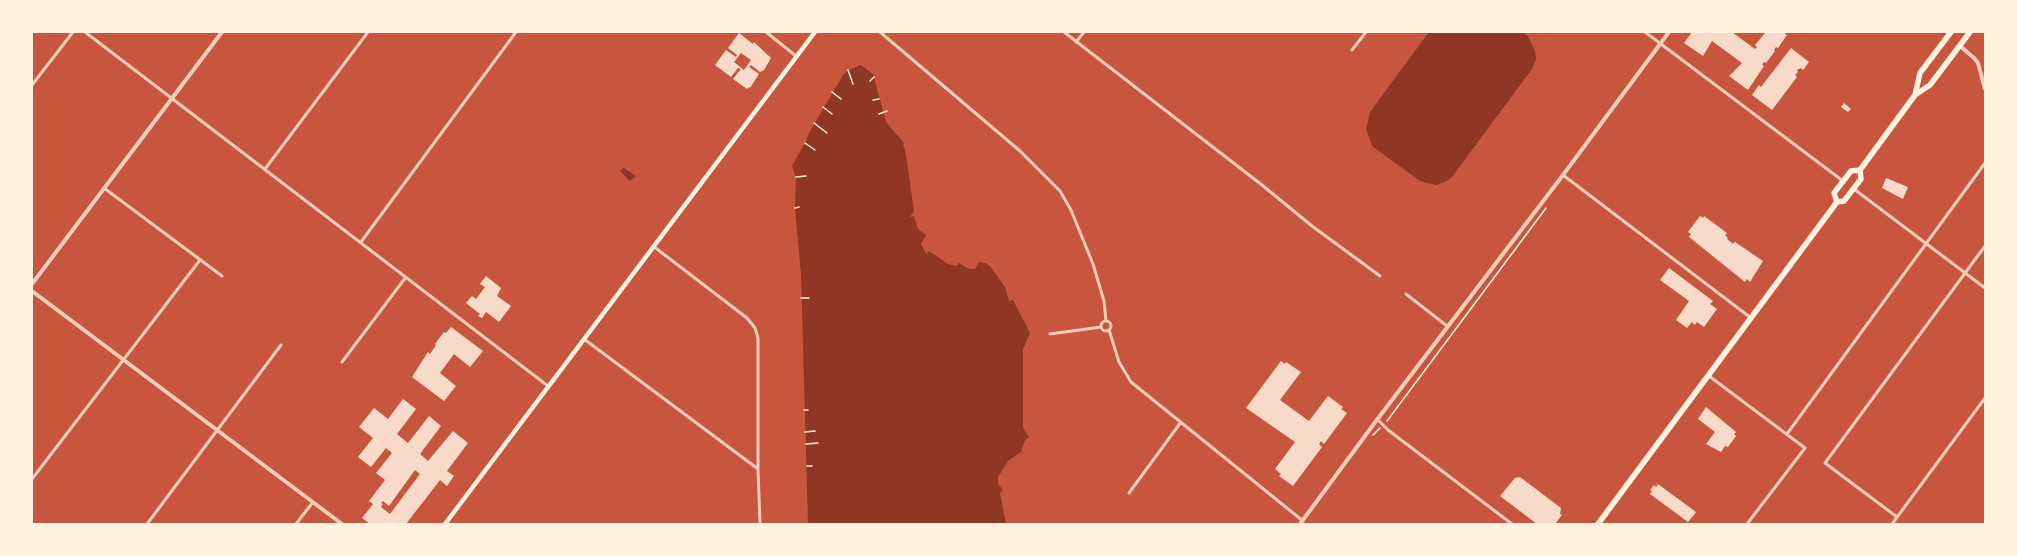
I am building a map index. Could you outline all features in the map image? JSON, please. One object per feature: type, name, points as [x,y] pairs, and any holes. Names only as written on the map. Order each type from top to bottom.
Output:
[{"type":"highway","points":[[1915,95],[1920,74],[1951,32]]},
{"type":"highway","points":[[1598,524],[1709,376],[1836,202],[1844,201],[1854,189],[1861,178],[1860,170],[1915,95],[1930,85],[1970,32]]},
{"type":"highway","points":[[1836,202],[1834,193],[1843,181],[1851,171],[1860,170]]},
{"type":"main road","points":[[445,524],[815,32]]},
{"type":"street","points":[[32,86],[73,32]]},
{"type":"street","points":[[85,32],[548,386]]},
{"type":"street","points":[[32,284],[222,32]]},
{"type":"street","points":[[265,169],[368,32]]},
{"type":"street","points":[[361,242],[516,32]]},
{"type":"street","points":[[766,32],[796,56]]},
{"type":"street","points":[[880,32],[1020,151],[1060,191],[1071,210],[1093,264],[1104,300],[1106,320],[1111,324],[1108,330],[1113,350],[1124,374],[1131,382],[1301,522],[1447,326],[1563,176],[1669,32]]},
{"type":"street","points":[[1064,32],[1262,185],[1312,226],[1380,276]]},
{"type":"street","points":[[1076,42],[1084,32]]},
{"type":"street","points":[[1352,50],[1366,32]]},
{"type":"street","points":[[1645,32],[1843,181]]},
{"type":"street","points":[[1960,46],[1978,63],[1985,90]]},
{"type":"street","points":[[1787,434],[1985,163]]},
{"type":"street","points":[[1563,176],[1751,318]]},
{"type":"street","points":[[104,188],[222,276]]},
{"type":"street","points":[[1854,189],[1985,288]]},
{"type":"street","points":[[653,246],[747,318],[755,328],[758,338],[758,469],[760,524]]},
{"type":"street","points":[[1897,517],[1825,463],[1985,246]]},
{"type":"street","points":[[32,479],[200,260]]},
{"type":"street","points":[[342,362],[406,277]]},
{"type":"street","points":[[32,291],[342,524]]},
{"type":"street","points":[[1406,294],[1447,326]]},
{"type":"street","points":[[1101,327],[1101,323],[1106,320]]},
{"type":"street","points":[[1050,334],[1101,327],[1104,330],[1108,330]]},
{"type":"street","points":[[584,339],[758,469]]},
{"type":"street","points":[[147,524],[282,345]]},
{"type":"street","points":[[1709,376],[1805,448],[1747,524]]},
{"type":"street","points":[[1892,524],[1985,398]]},
{"type":"street","points":[[1377,419],[1383,426],[1512,524]]},
{"type":"street","points":[[1129,493],[1181,422]]},
{"type":"street","points":[[296,524],[313,502]]},
{"type":"path","points":[[848,70],[853,84]]},
{"type":"path","points":[[870,81],[874,77]]},
{"type":"path","points":[[832,92],[841,99]]},
{"type":"path","points":[[873,100],[879,99]]},
{"type":"path","points":[[823,107],[832,114]]},
{"type":"path","points":[[879,114],[887,111]]},
{"type":"path","points":[[814,123],[827,133]]},
{"type":"path","points":[[805,143],[815,150]]},
{"type":"path","points":[[796,177],[806,176]]},
{"type":"path","points":[[1372,437],[1383,426],[1549,204]]},
{"type":"path","points":[[795,208],[799,207]]},
{"type":"path","points":[[801,298],[809,298]]},
{"type":"path","points":[[805,432],[815,431]]},
{"type":"path","points":[[806,444],[818,443]]},
{"type":"path","points":[[807,466],[812,466]]},
{"type":"shaded area","points":[[1429,32],[1522,32],[1528,36],[1535,51],[1536,59],[1532,69],[1452,177],[1445,182],[1436,185],[1420,181],[1372,146],[1366,129],[1370,112]]},
{"type":"shaded area","points":[[861,65],[873,74],[886,122],[904,143],[903,146],[905,149],[914,211],[910,217],[914,216],[918,229],[926,235],[921,244],[926,254],[929,251],[948,264],[956,266],[959,263],[969,269],[975,269],[979,262],[990,266],[1005,287],[1009,301],[1013,300],[1030,333],[1023,349],[1023,428],[1029,437],[1025,440],[1021,452],[1008,461],[998,477],[998,484],[1003,490],[1000,493],[1006,524],[808,524],[801,274],[795,208],[796,177],[792,166],[809,133],[843,75],[848,70]]},
{"type":"shaded area","points":[[624,168],[636,176],[630,181],[620,171]]},
{"type":"building","points":[[1692,32],[1732,32],[1755,49],[1757,47],[1755,45],[1765,33],[1786,32],[1785,34],[1787,35],[1778,48],[1776,47],[1774,50],[1775,51],[1766,63],[1764,62],[1762,65],[1764,66],[1748,90],[1729,76],[1742,63],[1712,41],[1703,56],[1684,43]]},
{"type":"building","points":[[739,33],[753,44],[754,42],[771,58],[764,70],[760,72],[751,65],[749,67],[759,74],[750,88],[749,87],[747,89],[733,79],[741,69],[738,68],[731,77],[715,65],[726,50],[736,57],[737,55],[728,48]],"holes":[[[741,53],[751,60],[744,70],[734,62]]]},
{"type":"building","points":[[1791,48],[1809,62],[1803,70],[1801,68],[1797,70],[1798,72],[1795,75],[1797,77],[1772,110],[1752,95],[1759,85],[1761,87]]},
{"type":"building","points":[[1844,103],[1851,109],[1848,112],[1841,107]]},
{"type":"building","points":[[1886,178],[1908,187],[1903,199],[1882,188]]},
{"type":"building","points":[[1700,216],[1703,218],[1704,216],[1727,233],[1725,235],[1728,238],[1727,239],[1733,244],[1735,242],[1763,261],[1750,282],[1747,279],[1745,282],[1689,237],[1691,234],[1688,232]]},
{"type":"building","points":[[1669,268],[1713,301],[1710,304],[1717,309],[1704,327],[1697,322],[1695,325],[1692,322],[1687,328],[1676,320],[1689,301],[1660,280]]},
{"type":"building","points":[[486,276],[501,288],[497,296],[511,306],[499,322],[486,312],[482,318],[478,316],[480,314],[466,303],[472,296],[476,299],[485,287],[480,284]]},
{"type":"building","points":[[451,327],[483,351],[470,367],[454,354],[440,373],[456,386],[444,401],[412,377],[428,352],[430,354],[444,332],[446,333]]},
{"type":"building","points":[[1281,361],[1285,364],[1286,362],[1301,372],[1280,400],[1309,421],[1328,396],[1343,407],[1341,409],[1347,413],[1324,444],[1321,441],[1319,444],[1322,447],[1293,486],[1279,476],[1281,474],[1275,469],[1295,442],[1246,408]]},
{"type":"building","points":[[403,399],[416,409],[397,434],[408,443],[429,416],[441,426],[420,454],[428,461],[453,431],[468,443],[447,471],[454,476],[447,486],[440,480],[406,524],[370,524],[362,518],[373,504],[369,501],[385,480],[376,473],[392,453],[386,448],[371,467],[358,457],[373,438],[359,427],[374,408],[388,419]],"holes":[[[415,470],[420,474],[390,514],[381,507],[383,504],[381,503],[383,501],[389,506]]]},
{"type":"building","points":[[1706,407],[1736,432],[1734,434],[1736,436],[1728,447],[1725,446],[1721,452],[1706,444],[1715,432],[1698,419]]},
{"type":"building","points":[[1520,477],[1561,508],[1560,514],[1562,515],[1555,524],[1537,524],[1500,496],[1515,478]]},
{"type":"building","points":[[1658,484],[1696,512],[1688,522],[1650,494],[1652,491],[1650,490],[1654,485],[1656,487]]}]
